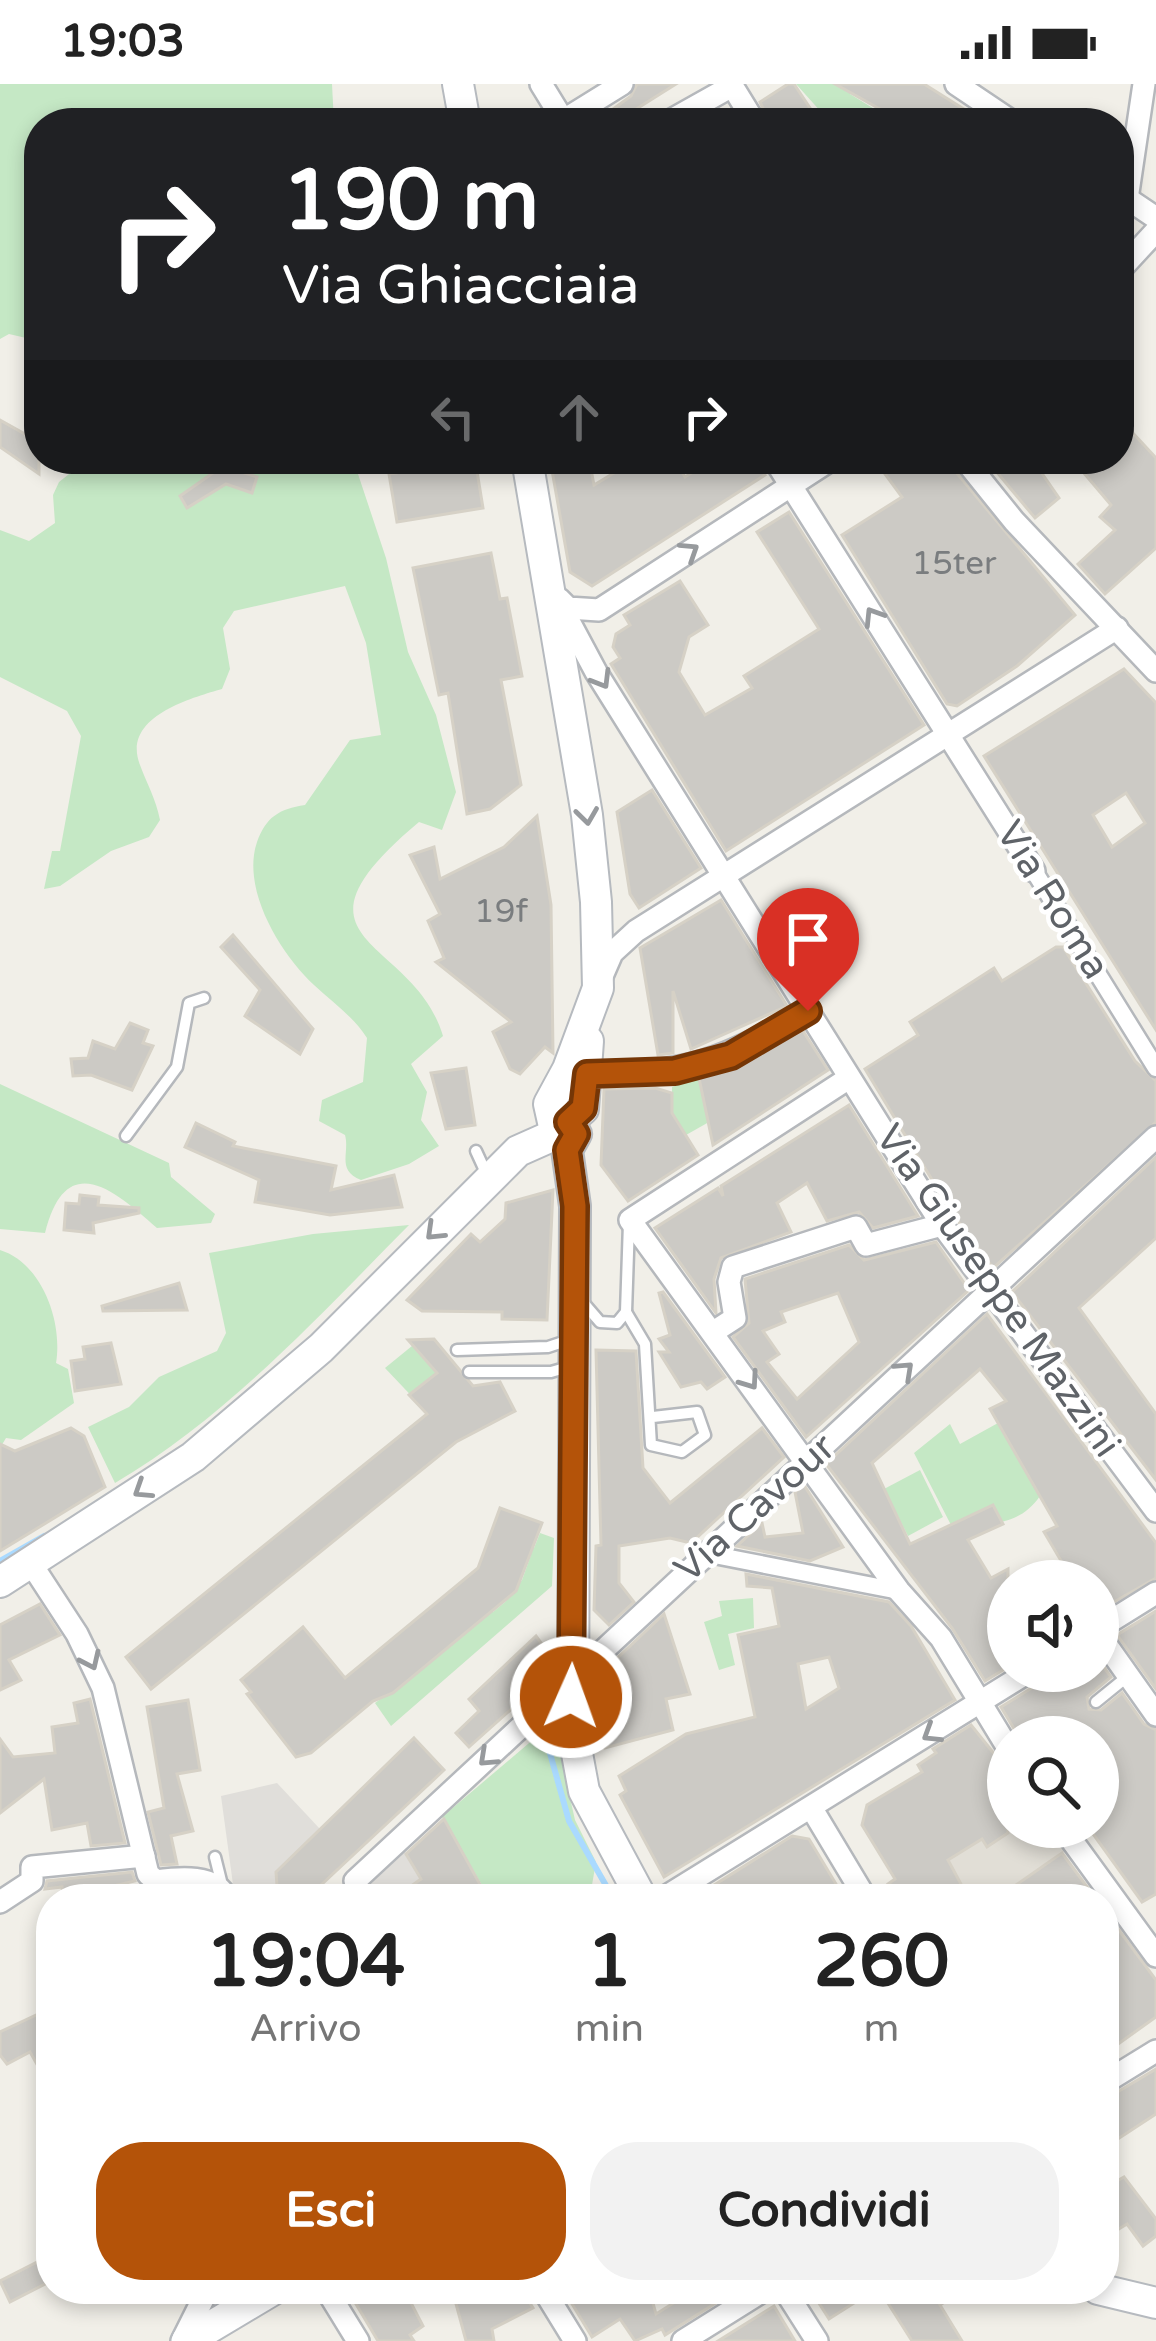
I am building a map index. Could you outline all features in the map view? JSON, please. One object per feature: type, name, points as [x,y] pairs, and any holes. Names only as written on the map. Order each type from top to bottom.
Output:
[{"type":"main road","points":[[529,474],[587,815],[598,988],[587,1023],[548,1105],[572,1182],[576,1295],[573,1732],[584,1791],[634,1884]]},
{"type":"main road","points":[[0,1582],[193,1457],[321,1348],[482,1166],[557,1136],[583,1108],[587,1023]]},
{"type":"main road","points":[[1119,2294],[1156,2303]]},
{"type":"main road","points":[[184,2341],[246,2305]]},
{"type":"street","points":[[585,108],[622,84]]},
{"type":"street","points":[[956,84],[992,108]]},
{"type":"street","points":[[1134,146],[1144,84]]},
{"type":"street","points":[[692,108],[731,85]]},
{"type":"street","points":[[1134,255],[1156,232]]},
{"type":"street","name":"Via Roma","points":[[784,474],[943,733],[980,782],[1034,871],[1082,930],[1156,1068]]},
{"type":"street","points":[[551,585],[568,608],[599,610],[808,474]]},
{"type":"street","points":[[976,474],[1014,521],[1156,671]]},
{"type":"street","name":"Via Giuseppe Mazzini","points":[[551,585],[596,672],[942,1226],[1156,1510]]},
{"type":"street","points":[[598,988],[616,948],[943,733],[1117,628]]},
{"type":"street","points":[[587,1074],[675,1071],[731,1056],[808,1011]]},
{"type":"street","points":[[849,1078],[630,1220],[716,1331],[899,1591],[940,1638],[989,1716]]},
{"type":"street","name":"Via Cavour","points":[[355,1881],[1156,1137]]},
{"type":"street","points":[[716,1331],[735,1318],[729,1282],[733,1267],[856,1227],[866,1245],[942,1226]]},
{"type":"street","points":[[704,1552],[899,1591]]},
{"type":"street","points":[[30,1562],[91,1658],[103,1688],[144,1856],[156,1881],[182,1877],[200,1884]]},
{"type":"street","points":[[1119,1617],[1156,1593]]},
{"type":"street","points":[[1119,1662],[1156,1714]]},
{"type":"street","points":[[687,1884],[996,1692]]},
{"type":"street","points":[[812,1809],[857,1884]]},
{"type":"street","points":[[1077,1848],[1104,1884]]},
{"type":"street","points":[[0,1902],[32,1881],[32,1867],[144,1856]]},
{"type":"street","points":[[1119,1905],[1156,1956]]},
{"type":"street","points":[[1119,2074],[1156,2051]]},
{"type":"street","points":[[184,2341],[201,2304]]},
{"type":"street","points":[[335,2304],[358,2341]]},
{"type":"street","points":[[552,2304],[574,2341]]},
{"type":"street","points":[[682,2341],[742,2304]]},
{"type":"street","points":[[794,2304],[817,2341]]},
{"type":"lane","points":[[126,1136],[170,1081],[190,1003],[204,998]]},
{"type":"lane","points":[[630,1220],[626,1312],[645,1344],[653,1418],[650,1434],[656,1450],[682,1452],[705,1435],[698,1412],[653,1418]]},
{"type":"lane","points":[[576,1295],[600,1322],[617,1323],[626,1312]]},
{"type":"lane","points":[[457,1350],[548,1347],[575,1352]]},
{"type":"lane","points":[[469,1372],[551,1372],[575,1352]]},
{"type":"lane","points":[[1096,1702],[1128,1676]]},
{"type":"lane","points":[[215,1857],[222,1884]]},
{"type":"shaded area","points":[[277,1783],[349,1860],[323,1884],[233,1884],[221,1796]]},
{"type":"shaded area","points":[[982,1839],[987,1848],[1065,1851],[1018,1884],[888,1884]]},
{"type":"shaded area","points":[[405,1852],[425,1884],[371,1884]]},
{"type":"green space","points":[[0,84],[332,84],[333,108],[24,108],[24,338],[9,334],[0,339]]},
{"type":"green space","points":[[796,84],[853,84],[850,94],[873,108],[818,108]]},
{"type":"green space","points":[[69,474],[358,474],[386,558],[408,652],[436,715],[456,792],[442,830],[419,822],[377,862],[357,893],[354,917],[365,937],[427,1003],[443,1036],[411,1064],[427,1092],[421,1120],[439,1146],[409,1164],[361,1180],[346,1166],[345,1135],[319,1121],[322,1100],[363,1082],[367,1038],[288,956],[267,919],[254,880],[257,842],[269,820],[305,805],[350,740],[381,735],[366,643],[345,586],[234,611],[223,628],[230,669],[222,689],[162,712],[140,734],[140,765],[160,820],[149,837],[111,851],[60,886],[44,889],[52,851],[60,851],[81,736],[67,711],[0,677],[0,530],[29,541],[55,523],[53,495]]},
{"type":"green space","points":[[699,1078],[709,1122],[686,1135],[672,1131],[672,1087]]},
{"type":"green space","points":[[0,1084],[169,1163],[171,1177],[215,1214],[211,1223],[157,1228],[108,1190],[78,1184],[65,1191],[54,1207],[45,1233],[0,1229]]},
{"type":"green space","points":[[409,1225],[234,1396],[115,1483],[88,1427],[129,1407],[159,1377],[217,1351],[226,1333],[209,1253],[313,1234]]},
{"type":"green space","points":[[0,1250],[27,1267],[46,1296],[56,1330],[56,1363],[68,1369],[74,1403],[21,1440],[6,1438],[0,1448]]},
{"type":"green space","points":[[412,1346],[468,1381],[421,1406],[385,1368]]},
{"type":"green space","points":[[998,1423],[1040,1496],[1011,1519],[951,1525],[914,1453],[950,1424],[960,1444]]},
{"type":"green space","points":[[920,1470],[943,1517],[908,1536],[884,1489]]},
{"type":"green space","points":[[540,1533],[554,1538],[552,1586],[391,1726],[375,1703],[436,1658],[440,1648],[444,1652],[490,1609],[493,1612],[505,1602],[522,1580],[531,1555],[524,1552],[526,1545],[534,1548]]},
{"type":"green space","points":[[753,1598],[754,1628],[728,1634],[735,1665],[719,1670],[704,1622],[722,1616],[719,1601]]},
{"type":"green space","points":[[548,1736],[559,1749],[575,1820],[596,1862],[592,1884],[481,1884],[442,1817],[535,1738]]},
{"type":"building","points":[[637,84],[676,84],[638,108],[615,108],[631,96]]},
{"type":"building","points":[[794,84],[810,108],[763,108],[760,102]]},
{"type":"building","points":[[835,84],[924,84],[962,108],[878,108]]},
{"type":"building","points":[[0,420],[24,434],[24,464],[0,447]]},
{"type":"building","points":[[1134,434],[1156,458],[1156,548],[1105,594],[1078,564],[1115,530],[1100,517],[1111,505],[1085,474],[1134,474]]},
{"type":"building","points":[[212,474],[257,477],[252,493],[226,484],[187,508],[180,496]]},
{"type":"building","points":[[389,474],[477,474],[483,508],[397,522]]},
{"type":"building","points":[[553,474],[592,474],[594,485],[612,474],[765,475],[592,586],[570,572]]},
{"type":"building","points":[[885,474],[958,474],[1075,615],[1017,666],[957,706],[947,704],[842,535],[902,497]]},
{"type":"building","points":[[998,474],[1042,474],[1059,498],[1035,518]]},
{"type":"building","points":[[789,512],[924,725],[726,851],[611,664],[620,658],[613,647],[616,634],[630,625],[624,615],[680,581],[708,625],[689,637],[679,672],[705,715],[752,688],[744,676],[819,629],[757,532]]},
{"type":"building","points":[[491,553],[500,599],[507,598],[522,676],[501,680],[521,785],[490,809],[467,814],[448,693],[439,695],[413,568]]},
{"type":"building","points":[[1124,669],[1156,703],[1156,1030],[984,756]],"holes":[[[1126,793],[1145,823],[1112,847],[1093,815]]]},
{"type":"building","points":[[652,790],[701,868],[639,908],[630,894],[617,812]]},
{"type":"building","points":[[537,816],[551,905],[553,1053],[545,1047],[520,1074],[510,1069],[493,1032],[511,1022],[436,962],[444,958],[428,921],[440,914],[410,855],[434,847],[440,879],[504,847]]},
{"type":"building","points":[[721,900],[787,1006],[691,1049],[673,991],[673,1053],[658,1055],[640,948]]},
{"type":"building","points":[[233,935],[313,1029],[300,1054],[245,1016],[260,990],[221,947]]},
{"type":"building","points":[[1063,947],[1135,1061],[1156,1081],[1156,1122],[993,1268],[954,1216],[865,1069],[918,1035],[910,1022],[994,968],[1002,981]]},
{"type":"building","points":[[130,1023],[148,1030],[143,1043],[153,1046],[132,1090],[91,1075],[73,1076],[71,1059],[88,1058],[93,1041],[115,1049]]},
{"type":"building","points":[[803,1031],[828,1070],[713,1145],[699,1078]]},
{"type":"building","points":[[466,1068],[475,1125],[446,1129],[431,1073]]},
{"type":"building","points":[[655,1088],[672,1093],[672,1113],[698,1155],[628,1201],[601,1165],[604,1089]]},
{"type":"building","points":[[849,1105],[918,1216],[873,1228],[859,1212],[827,1221],[807,1183],[777,1203],[791,1232],[721,1258],[714,1279],[716,1313],[655,1228],[718,1188],[723,1196],[721,1186]]},
{"type":"building","points":[[196,1123],[235,1142],[233,1146],[336,1166],[331,1190],[394,1175],[402,1207],[330,1215],[255,1202],[259,1180],[185,1147]]},
{"type":"building","points":[[1156,1157],[1156,1238],[1079,1308],[1156,1414],[1156,1480],[1012,1292]]},
{"type":"building","points":[[553,1190],[547,1320],[502,1319],[502,1312],[422,1311],[407,1300],[471,1234],[480,1242],[505,1219],[506,1203]]},
{"type":"building","points":[[80,1195],[99,1197],[98,1205],[139,1208],[139,1213],[93,1223],[94,1233],[64,1230],[66,1203],[79,1204]]},
{"type":"building","points":[[936,1242],[969,1290],[806,1437],[733,1337],[749,1323],[745,1279],[849,1245],[864,1260]],"holes":[[[838,1293],[859,1342],[797,1399],[767,1362],[779,1354],[763,1331],[785,1322],[781,1312]]]},
{"type":"building","points":[[179,1283],[187,1310],[103,1311],[102,1306]]},
{"type":"building","points":[[663,1292],[725,1377],[707,1389],[701,1382],[681,1387],[659,1352],[669,1352],[659,1339],[670,1335],[659,1293]]},
{"type":"building","points":[[987,1314],[1156,1543],[1156,1578],[1119,1599],[1119,1560],[1061,1560],[1044,1532],[1057,1526],[990,1409],[1006,1401],[980,1369],[872,1463],[910,1544],[993,1505],[1003,1524],[968,1540],[987,1571],[985,1681],[952,1628],[826,1464]]},
{"type":"building","points":[[434,1339],[473,1386],[500,1382],[515,1411],[456,1442],[151,1689],[126,1657],[427,1414],[409,1395],[437,1373],[408,1340]]},
{"type":"building","points":[[111,1343],[121,1384],[75,1391],[71,1361],[85,1359],[83,1347]]},
{"type":"building","points":[[596,1350],[636,1351],[643,1468],[670,1503],[762,1428],[784,1457],[691,1543],[670,1538],[619,1546],[619,1583],[634,1602],[609,1625],[594,1610],[596,1546],[601,1545]]},
{"type":"building","points":[[71,1428],[84,1436],[105,1487],[0,1551],[0,1444],[15,1451]]},
{"type":"building","points":[[804,1485],[843,1547],[810,1561],[737,1546],[762,1523],[765,1537],[803,1533],[795,1492]]},
{"type":"building","points":[[500,1508],[542,1523],[516,1591],[393,1693],[373,1701],[311,1753],[296,1757],[241,1680],[303,1627],[345,1678],[478,1568]]},
{"type":"building","points":[[746,1574],[889,1602],[911,1626],[955,1700],[664,1877],[620,1795],[626,1791],[619,1776],[686,1734],[755,1717],[738,1635],[779,1626],[772,1588],[747,1586]],"holes":[[[829,1657],[839,1688],[806,1709],[798,1664]]]},
{"type":"building","points":[[40,1604],[60,1635],[9,1660],[21,1680],[0,1690],[0,1625]]},
{"type":"building","points":[[1156,1611],[1156,1689],[1119,1638]]},
{"type":"building","points":[[664,1614],[690,1694],[666,1699],[673,1730],[605,1748],[593,1681]]},
{"type":"building","points":[[536,1636],[554,1661],[554,1671],[469,1747],[456,1733],[479,1711],[469,1699]]},
{"type":"building","points":[[1025,1692],[1093,1692],[1087,1697],[1089,1709],[1101,1710],[1122,1693],[1144,1724],[1156,1730],[1156,1894],[1142,1902],[1103,1848],[1119,1848],[1119,1716],[1006,1716],[1001,1707]]},
{"type":"building","points":[[90,1699],[125,1843],[91,1846],[87,1823],[52,1830],[44,1779],[0,1813],[0,1739],[13,1757],[55,1753],[52,1727],[78,1723],[74,1703]]},
{"type":"building","points":[[188,1700],[200,1770],[177,1774],[193,1831],[171,1836],[177,1864],[161,1865],[148,1812],[164,1808],[147,1707]]},
{"type":"building","points":[[971,1725],[987,1745],[987,1847],[982,1839],[948,1860],[961,1884],[888,1884],[895,1879],[862,1825],[867,1805],[922,1772],[918,1765],[936,1753],[933,1749]]},
{"type":"building","points":[[414,1738],[444,1770],[322,1884],[277,1884],[276,1872]]},
{"type":"building","points":[[444,1819],[480,1884],[414,1884],[421,1879],[406,1854]]},
{"type":"building","points":[[792,1836],[809,1839],[836,1884],[716,1884]]},
{"type":"building","points":[[1062,1853],[1085,1884],[1017,1884]]},
{"type":"building","points":[[132,1872],[135,1881],[46,1884]]},
{"type":"building","points":[[1119,1930],[1156,1980],[1156,2017],[1119,2043]]},
{"type":"building","points":[[36,2015],[36,2063],[30,2052],[7,2064],[0,2055],[0,2032]]},
{"type":"building","points":[[1156,2069],[1156,2114],[1119,2138],[1119,2091]]},
{"type":"building","points":[[1124,2177],[1156,2219],[1156,2236],[1143,2246],[1127,2224],[1119,2229],[1119,2180]]},
{"type":"building","points":[[36,2263],[36,2289],[10,2302],[0,2281]]},
{"type":"building","points":[[356,2304],[412,2304],[423,2326],[410,2335],[414,2341],[378,2341]]},
{"type":"building","points":[[456,2304],[530,2304],[533,2308],[492,2329],[494,2341],[466,2341]]},
{"type":"building","points":[[572,2304],[653,2304],[656,2314],[672,2304],[714,2304],[665,2335],[662,2329],[635,2341],[620,2319],[592,2337]]},
{"type":"building","points":[[820,2304],[852,2304],[829,2319]]},
{"type":"building","points":[[889,2304],[942,2304],[962,2341],[912,2341]]},
{"type":"building","points":[[774,2306],[795,2341],[718,2341]]},
{"type":"waterway","points":[[0,1561],[44,1536]]},
{"type":"waterway","points":[[544,1732],[569,1821],[605,1884]]},
{"type":"route","points":[[571,1697],[576,1295],[575,1206],[567,1150],[576,1134],[568,1122],[583,1108],[587,1074],[675,1071],[731,1056],[808,1011]]}]
